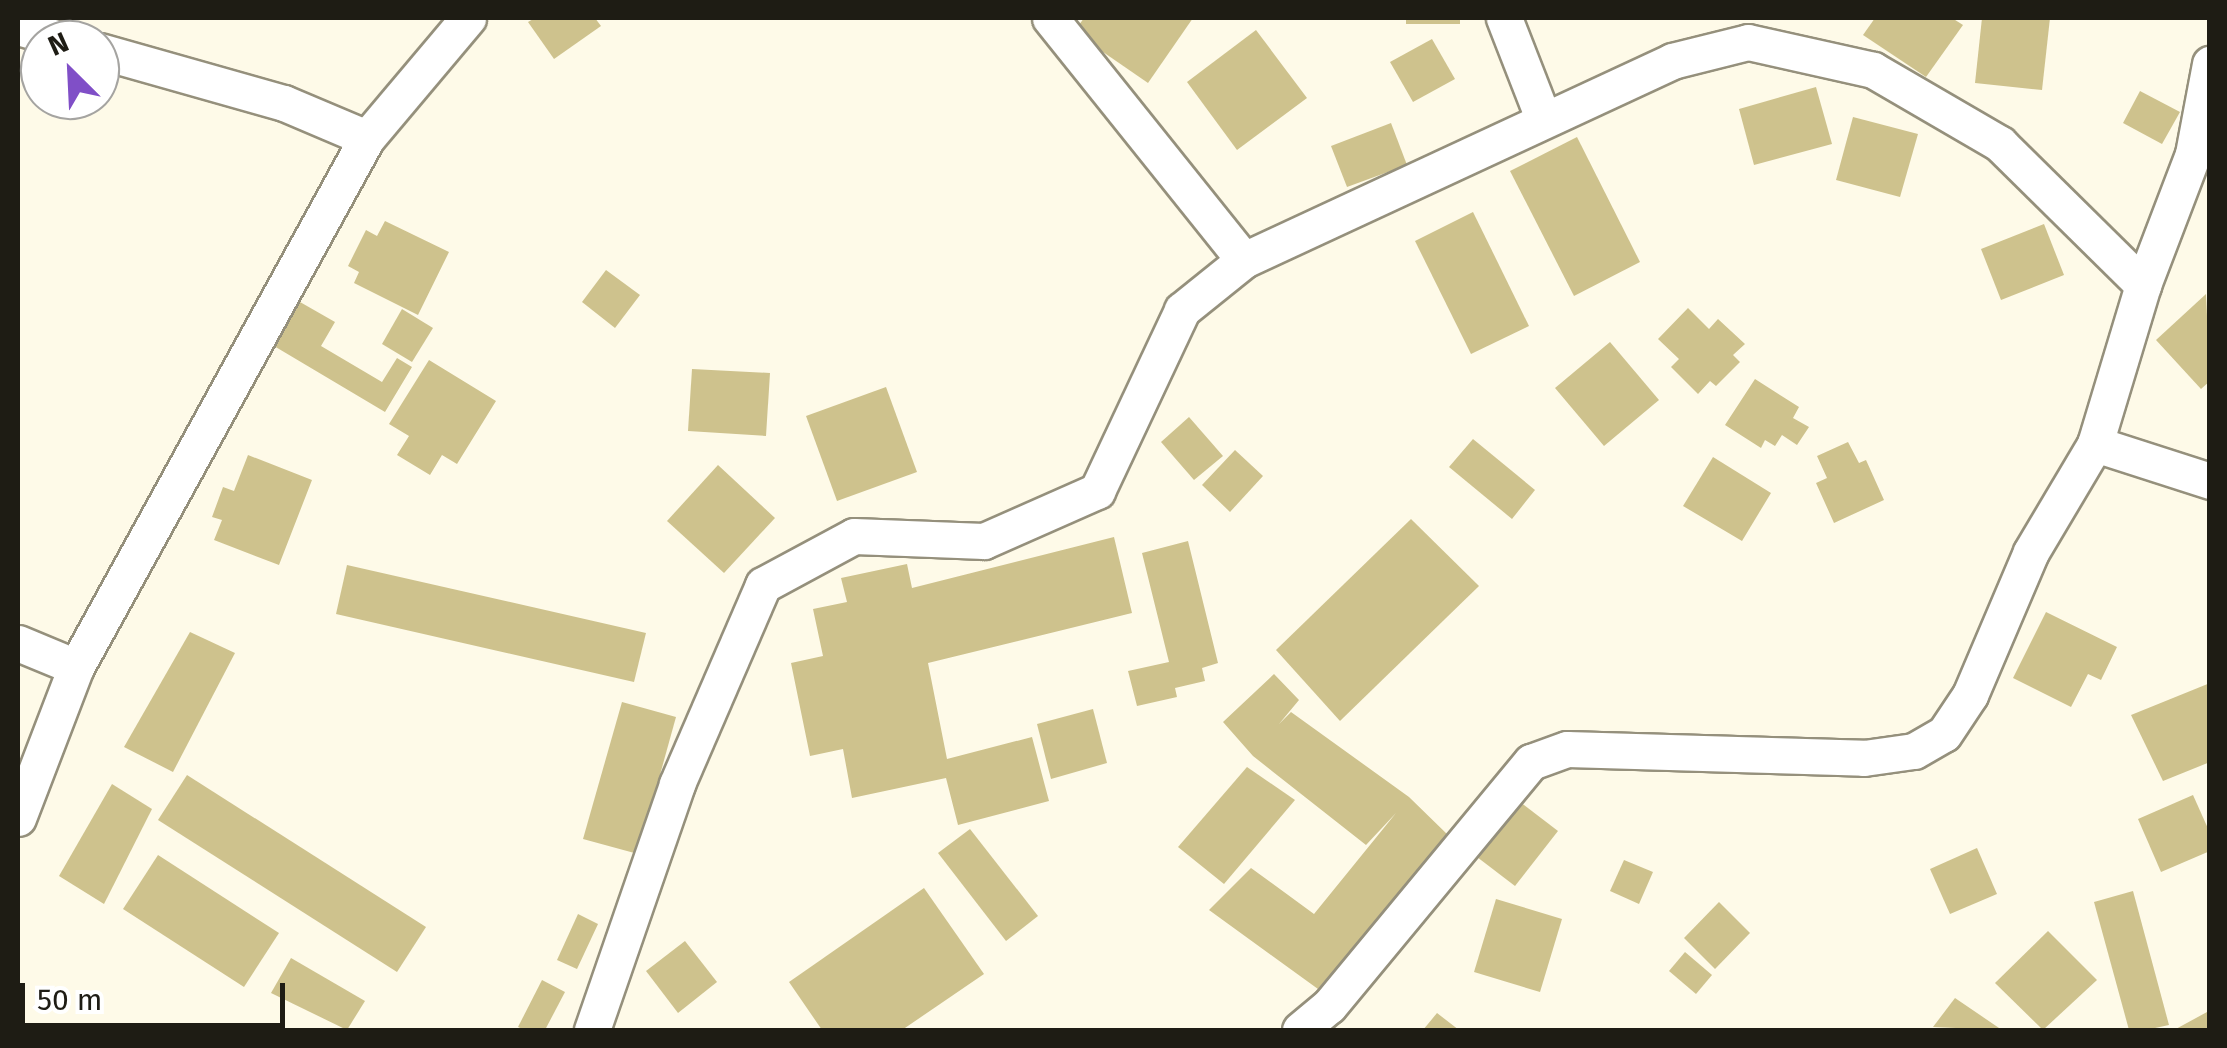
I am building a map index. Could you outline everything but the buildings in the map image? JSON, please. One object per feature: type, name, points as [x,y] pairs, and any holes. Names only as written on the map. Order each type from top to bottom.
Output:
[{"type":"street","points":[[18,818],[76,667],[366,138],[468,18]]},
{"type":"street","points":[[1050,18],[1244,260]]},
{"type":"street","points":[[1504,18],[1543,118]]},
{"type":"street","points":[[592,1030],[677,784],[762,584],[854,536],[984,541],[1097,491],[1182,310],[1244,260],[1672,61],[1748,42],[1873,70],[2000,144],[2143,285]]},
{"type":"street","points":[[120,57],[284,103],[366,138]]},
{"type":"street","points":[[1300,1030],[1330,1006],[1532,762],[1568,749],[1864,758],[1914,751],[1944,734],[1970,695],[2030,552],[2095,444],[2143,285],[2193,154],[2210,64]]},
{"type":"street","points":[[2095,444],[2210,481]]},
{"type":"street","points":[[18,643],[76,667]]}]
